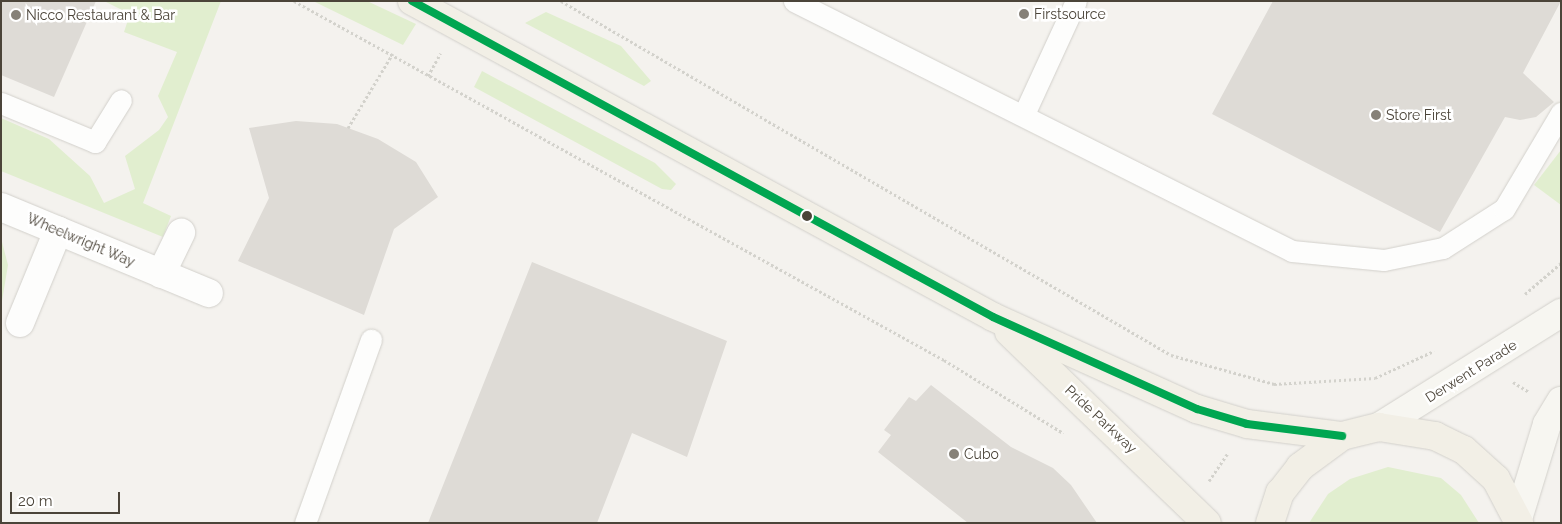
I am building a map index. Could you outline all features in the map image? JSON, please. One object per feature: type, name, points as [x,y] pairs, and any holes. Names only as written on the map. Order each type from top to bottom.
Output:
[{"type":"main road","name":"Pride Parkway","points":[[412,1],[993,317],[1197,409],[1247,424],[1342,436]]},
{"type":"main road","name":"Pride Parkway","points":[[993,317],[1207,523]]},
{"type":"main road","points":[[1270,523],[1280,493],[1300,467],[1342,436],[1380,427],[1416,431],[1464,450],[1496,479],[1519,521]]},
{"type":"street","name":"Wheelwright Way","points":[[1,207],[209,293]]},
{"type":"street","points":[[20,323],[58,231]]},
{"type":"street","points":[[161,274],[181,233]]},
{"type":"street","name":"Derwent Parade","points":[[1380,427],[1561,313]]},
{"type":"street","points":[[1519,521],[1547,424],[1561,401]]},
{"type":"lane","points":[[794,1],[1024,114],[1292,251],[1384,260],[1443,248],[1504,210],[1561,113]]},
{"type":"lane","points":[[1024,114],[1076,1]]},
{"type":"lane","points":[[1,103],[95,142],[121,100]]},
{"type":"lane","points":[[305,523],[371,340]]},
{"type":"path","points":[[294,1],[393,53],[469,100],[944,360],[1070,437]]},
{"type":"path","points":[[561,1],[1171,355],[1274,384],[1375,378],[1443,347]]},
{"type":"path","points":[[348,128],[393,53]]},
{"type":"green space","points":[[104,1],[221,1],[143,203],[171,216],[163,237],[1,171],[1,118],[49,139],[90,176],[104,203],[135,189],[125,156],[159,130],[168,117],[158,96],[177,52],[124,32],[130,14]]},
{"type":"green space","points":[[313,1],[367,1],[416,24],[403,45]]},
{"type":"green space","points":[[546,12],[621,46],[651,81],[644,86],[525,23]]},
{"type":"green space","points":[[482,71],[655,163],[676,184],[671,190],[662,189],[474,87]]},
{"type":"green space","points":[[1561,150],[1561,205],[1534,185]]},
{"type":"green space","points":[[1,238],[8,265],[1,307]]},
{"type":"green space","points":[[1388,467],[1441,478],[1461,495],[1479,523],[1309,523],[1328,494],[1350,479]]},
{"type":"building","points":[[1,1],[96,1],[54,97],[1,75]]},
{"type":"building","name":"Store First","points":[[1273,1],[1561,1],[1523,73],[1554,102],[1536,117],[1520,120],[1505,117],[1440,232],[1212,114]]},
{"type":"building","points":[[296,121],[337,124],[378,139],[416,162],[438,197],[394,229],[364,315],[238,261],[269,198],[249,128]]},
{"type":"building","points":[[532,262],[727,341],[687,457],[632,433],[597,523],[428,523]]},
{"type":"building","name":"Cubo","points":[[931,385],[1011,447],[1053,468],[1071,485],[1097,523],[968,523],[878,452],[891,435],[884,430],[909,397],[916,401]]},
{"type":"transit line","points":[[412,1],[993,317],[1197,409],[1247,424],[1342,436]]},
{"type":"place","name":"Firstsource","points":[[1024,14]]},
{"type":"place","name":"Nicco Restaurant & Bar","points":[[16,15]]},
{"type":"place","name":"Store First","points":[[1376,115]]},
{"type":"place","name":"Cubo","points":[[954,454]]}]
